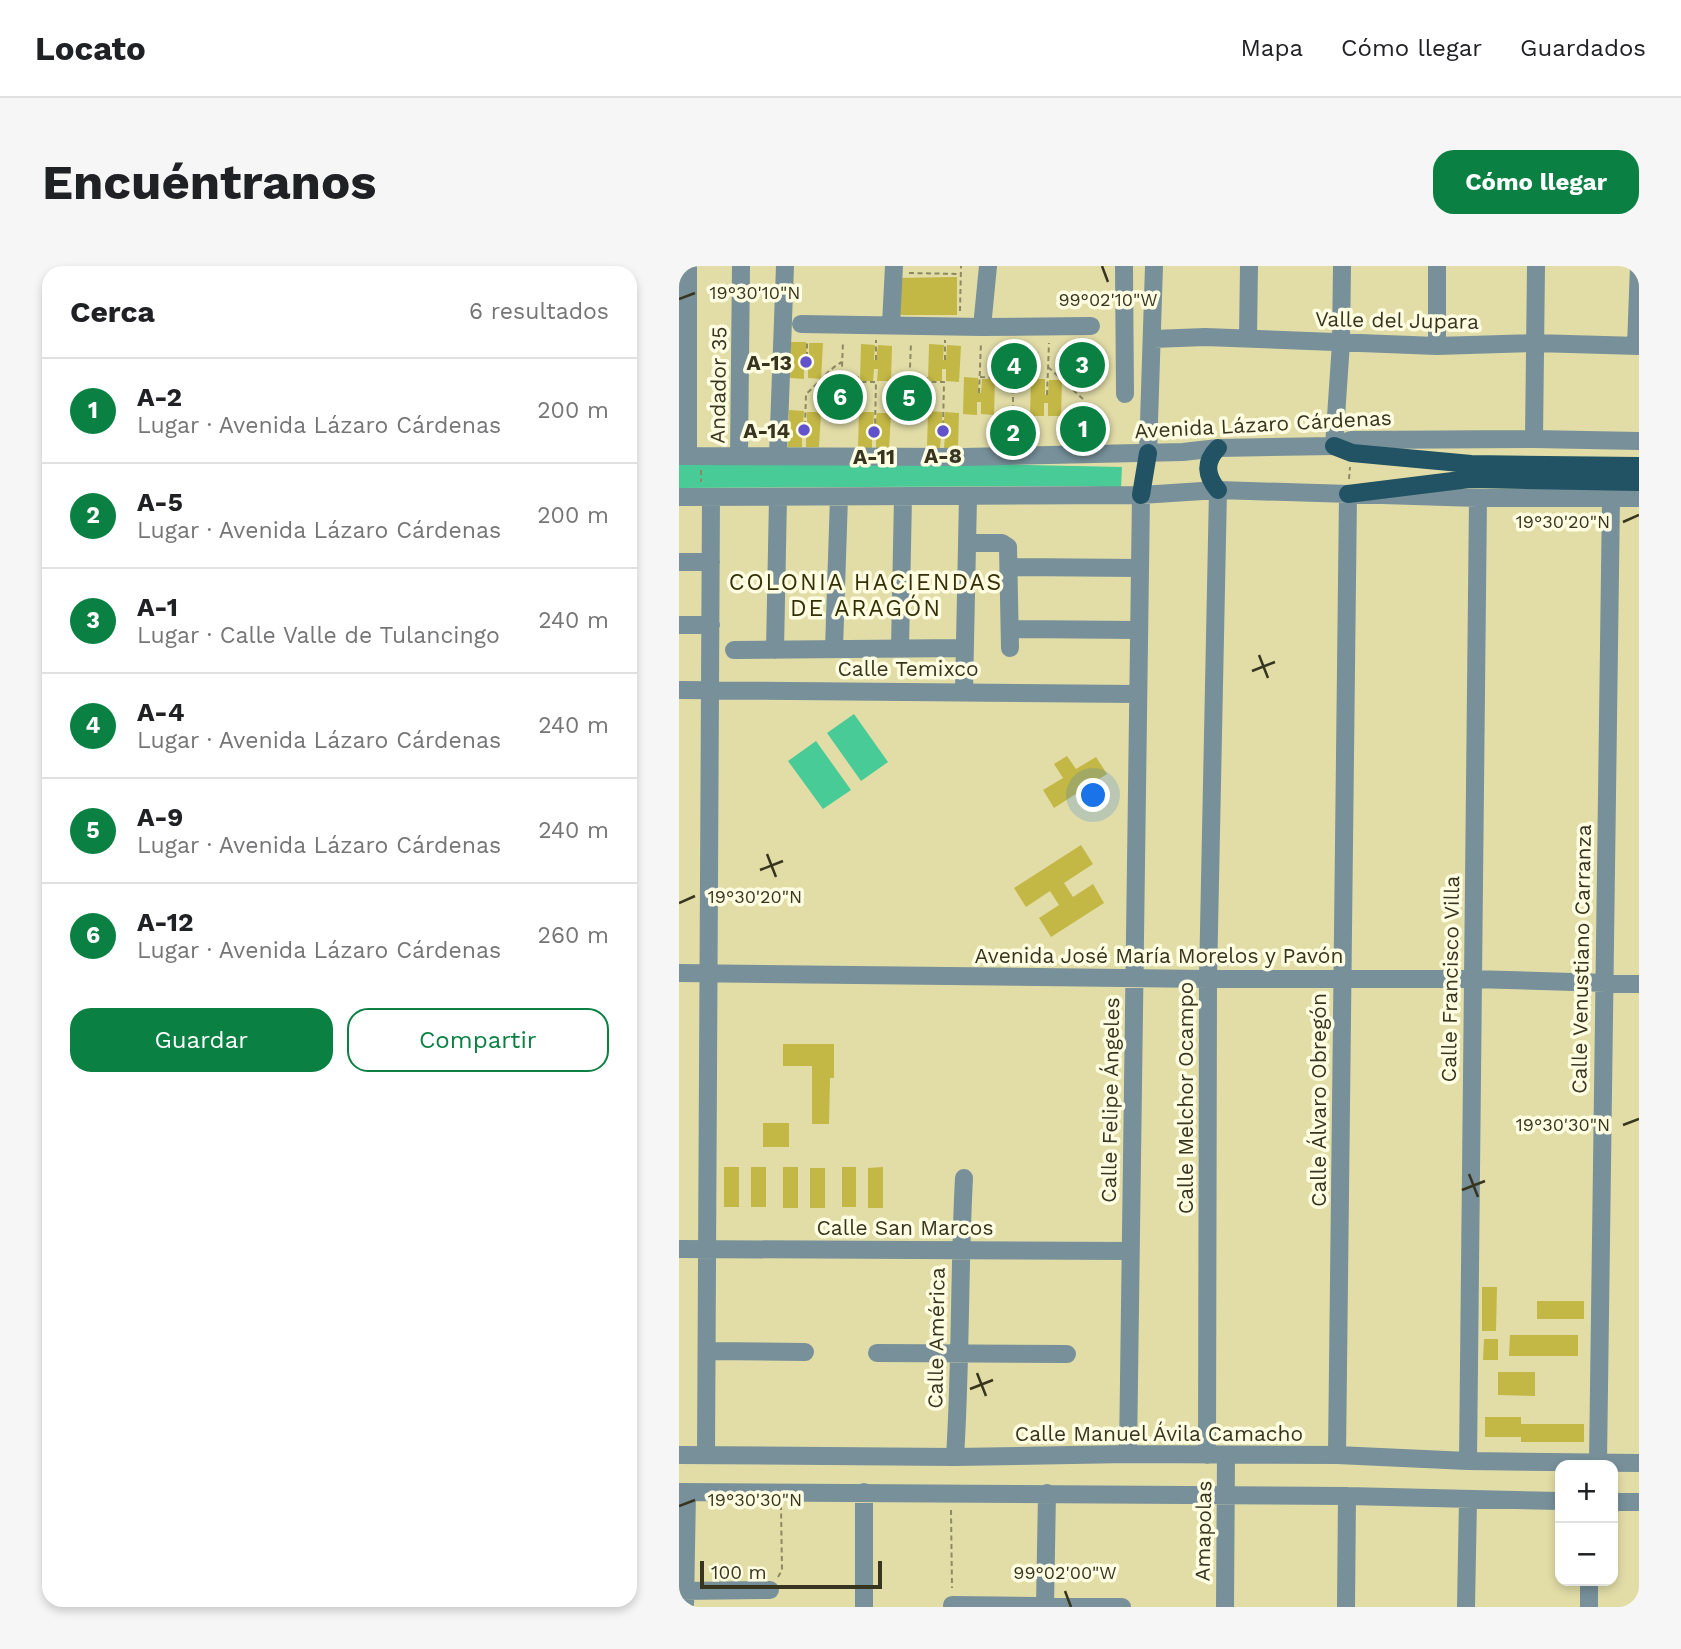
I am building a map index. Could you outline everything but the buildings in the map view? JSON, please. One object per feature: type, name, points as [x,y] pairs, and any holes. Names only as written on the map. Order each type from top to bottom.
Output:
[{"type":"main road","points":[[1334,446],[1352,453],[1470,472],[1639,482]]},
{"type":"main road","points":[[1218,448],[1211,454],[1207,467],[1211,482],[1218,490]]},
{"type":"main road","points":[[1140,495],[1148,453]]},
{"type":"main road","points":[[1348,494],[1470,472],[1639,466]]},
{"type":"street","points":[[778,455],[785,266]]},
{"type":"street","points":[[981,334],[988,266]]},
{"type":"street","points":[[1124,266],[1125,394]]},
{"type":"street","points":[[1148,453],[1154,266]]},
{"type":"street","points":[[1248,338],[1249,266]]},
{"type":"street","points":[[1334,446],[1341,343],[1342,266]]},
{"type":"street","points":[[1437,266],[1437,346]]},
{"type":"street","points":[[1534,439],[1536,266]]},
{"type":"street","points":[[1638,346],[1639,266]]},
{"type":"street","points":[[688,269],[689,456]]},
{"type":"street","name":"Andador 35","points":[[739,455],[742,269]]},
{"type":"street","points":[[891,324],[897,270]]},
{"type":"street","points":[[804,331],[891,324],[981,334],[1087,334]]},
{"type":"street","name":"Valle del Jupara","points":[[1153,338],[1248,338],[1437,346],[1535,343],[1638,346]]},
{"type":"street","name":"Avenida Lázaro Cárdenas","points":[[689,456],[964,457],[1148,453],[1218,448],[1334,446],[1351,440],[1534,439],[1639,442]]},
{"type":"street","points":[[679,497],[1140,495],[1218,490],[1478,498],[1639,498]]},
{"type":"street","name":"Calle Melchor Ocampo","points":[[1207,1455],[1208,979],[1218,490]]},
{"type":"street","name":"Calle Álvaro Obregón","points":[[1337,1455],[1348,494]]},
{"type":"street","name":"Calle Felipe Ángeles","points":[[1128,1454],[1140,495]]},
{"type":"street","points":[[706,497],[711,562],[706,1455]]},
{"type":"street","points":[[834,649],[839,497]]},
{"type":"street","points":[[900,648],[903,497]]},
{"type":"street","points":[[964,691],[968,497]]},
{"type":"street","points":[[775,650],[778,498]]},
{"type":"street","name":"Calle Francisco Villa","points":[[1468,1461],[1478,498]]},
{"type":"street","name":"Calle Venustiano Carranza","points":[[1598,1460],[1611,498]]},
{"type":"street","points":[[967,544],[1005,544],[1009,550],[1010,648]]},
{"type":"street","points":[[679,562],[711,562]]},
{"type":"street","points":[[1009,567],[1139,568]]},
{"type":"street","points":[[679,625],[711,625]]},
{"type":"street","points":[[1010,629],[1137,630]]},
{"type":"street","points":[[734,650],[965,648]]},
{"type":"street","name":"Calle Temixco","points":[[679,690],[1137,694]]},
{"type":"street","name":"Avenida José María Morelos y Pavón","points":[[679,974],[1472,979],[1639,984]]},
{"type":"street","name":"Calle América","points":[[955,1457],[964,1178]]},
{"type":"street","name":"Calle San Marcos","points":[[679,1249],[1130,1251]]},
{"type":"street","points":[[707,1351],[805,1352]]},
{"type":"street","points":[[877,1353],[1067,1354]]},
{"type":"street","name":"Calle Manuel Ávila Camacho","points":[[679,1455],[1337,1455],[1555,1462]]},
{"type":"street","name":"Amapolas","points":[[1224,1607],[1226,1455]]},
{"type":"street","name":"Calle Manuel Ávila Camacho","points":[[1618,1462],[1639,1463]]},
{"type":"street","points":[[770,1590],[683,1596],[683,1492],[1347,1496],[1555,1501]]},
{"type":"street","points":[[864,1492],[864,1607]]},
{"type":"street","points":[[1045,1606],[1047,1493]]},
{"type":"street","points":[[1346,1607],[1347,1496]]},
{"type":"street","points":[[1466,1607],[1468,1500]]},
{"type":"street","points":[[1618,1502],[1639,1502]]},
{"type":"street","points":[[1588,1607],[1589,1586]]},
{"type":"street","points":[[952,1605],[1122,1607]]},
{"type":"path","points":[[960,321],[961,266]]},
{"type":"path","points":[[897,270],[960,274]]},
{"type":"path","points":[[804,331],[807,357]]},
{"type":"path","points":[[979,393],[981,334]]},
{"type":"path","points":[[1083,360],[1087,334]]},
{"type":"path","points":[[841,392],[843,339]]},
{"type":"path","points":[[876,339],[876,360]]},
{"type":"path","points":[[909,393],[911,340]]},
{"type":"path","points":[[945,340],[945,360]]},
{"type":"path","points":[[1014,361],[1015,341]]},
{"type":"path","points":[[1047,395],[1049,342]]},
{"type":"path","points":[[805,426],[806,394],[823,379],[827,370],[842,362]]},
{"type":"path","points":[[1048,367],[1084,400],[1084,424]]},
{"type":"path","points":[[841,376],[858,377],[858,382],[876,382],[875,427]]},
{"type":"path","points":[[910,377],[927,378],[927,382],[944,382],[943,427]]},
{"type":"path","points":[[980,377],[997,378],[997,383],[1013,384],[1013,429]]},
{"type":"path","points":[[689,456],[706,497]]},
{"type":"path","points":[[770,1590],[782,1570],[780,1492]]},
{"type":"path","points":[[951,1493],[952,1605]]},
{"type":"green space","points":[[679,462],[897,462],[1122,467],[1121,488],[679,488]]},
{"type":"green space","points":[[854,714],[888,762],[861,781],[827,733]]},
{"type":"green space","points":[[816,741],[851,790],[823,809],[788,761]]},
{"type":"place","name":"A-13","points":[[806,362]]},
{"type":"place","name":"A-1","points":[[1082,365]]},
{"type":"place","name":"A-4","points":[[1014,366]]},
{"type":"place","name":"A-12","points":[[840,397]]},
{"type":"place","name":"A-9","points":[[909,398]]},
{"type":"place","name":"A-2","points":[[1083,429]]},
{"type":"place","name":"A-14","points":[[804,430]]},
{"type":"place","name":"A-8","points":[[943,431]]},
{"type":"place","name":"A-11","points":[[874,432]]},
{"type":"place","name":"A-5","points":[[1013,433]]},
{"type":"district","name":"COLONIA HACIENDAS DE ARAGÓN","points":[[866,595]]}]
